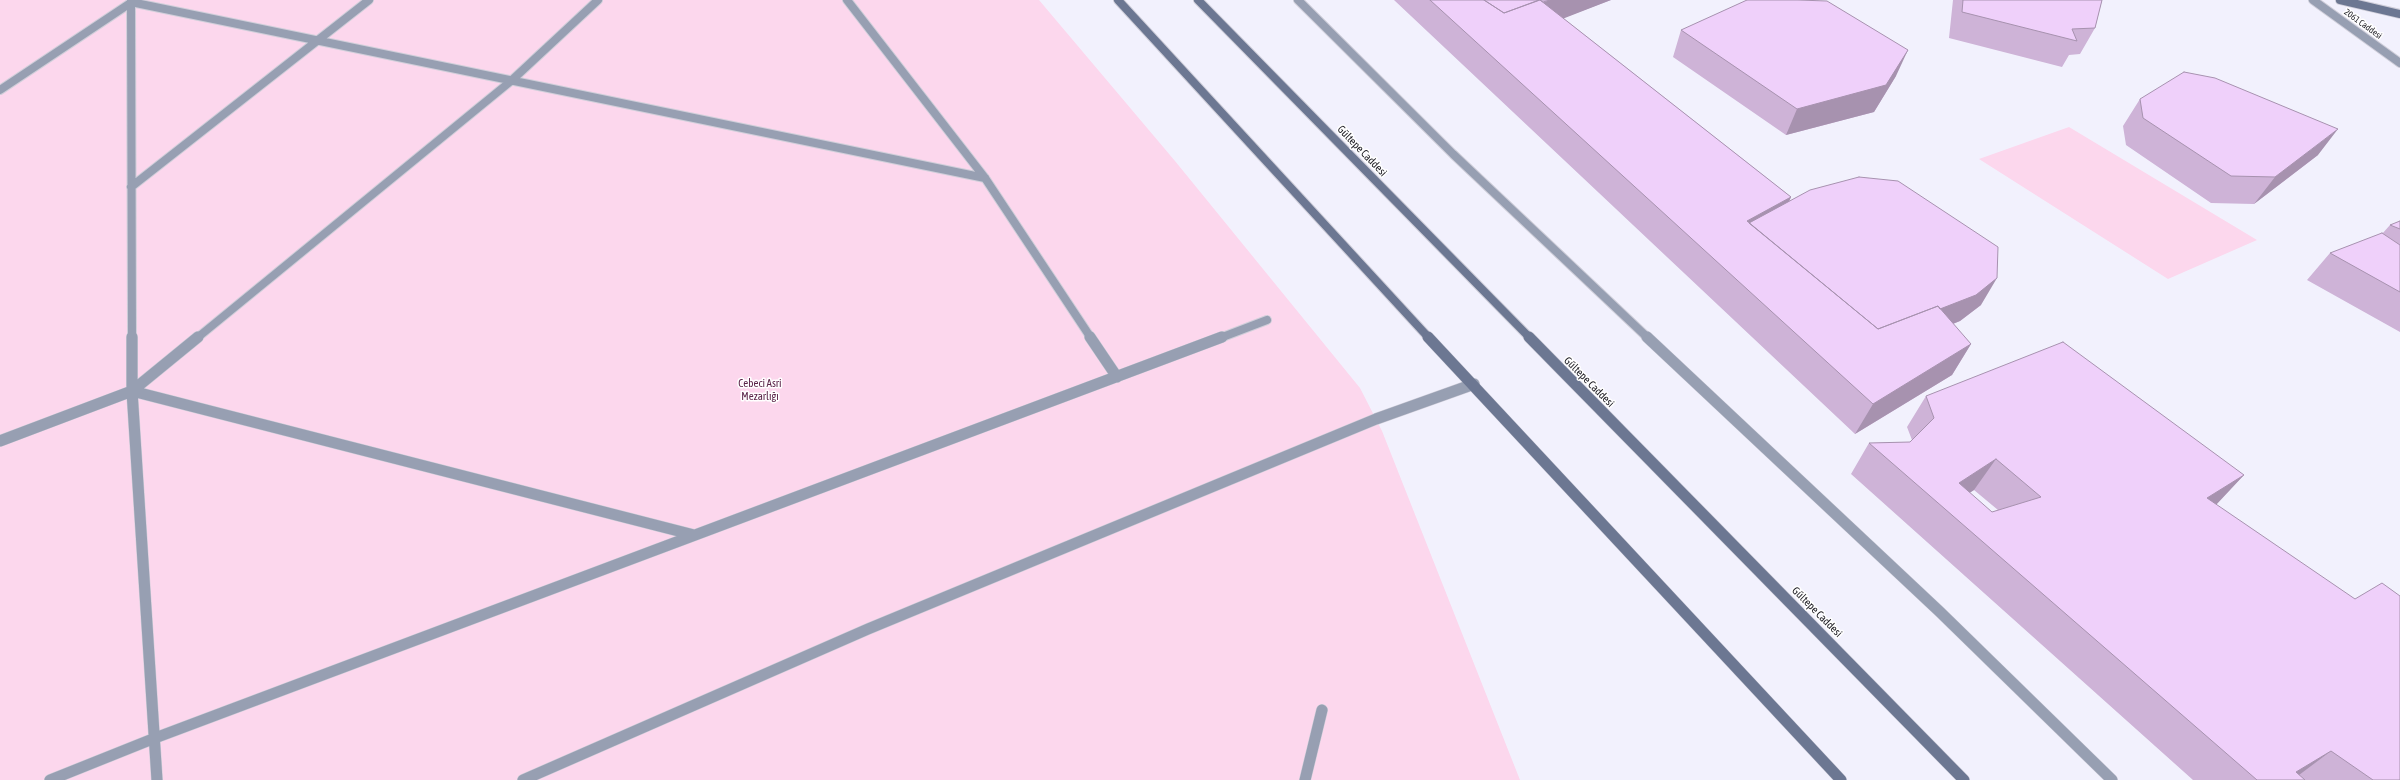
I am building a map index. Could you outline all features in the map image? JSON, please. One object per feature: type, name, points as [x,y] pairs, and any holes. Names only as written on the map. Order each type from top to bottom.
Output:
[{"type":"main road","points":[[1118,0],[1236,130],[1841,780]]},
{"type":"main road","name":"Gültepe Caddesi","points":[[1198,0],[1964,780]]},
{"type":"main road","points":[[2340,0],[2400,14]]},
{"type":"street","points":[[131,187],[315,40],[369,0]]},
{"type":"street","points":[[0,441],[132,391],[511,81],[598,0]]},
{"type":"street","points":[[847,0],[985,178],[1117,377]]},
{"type":"street","points":[[1298,0],[1453,154],[1940,612],[2112,780]]},
{"type":"street","name":"2061 Caddesi","points":[[2314,0],[2400,63]]},
{"type":"street","points":[[132,1],[132,391],[157,780]]},
{"type":"street","points":[[0,90],[132,1],[511,81],[985,178]]},
{"type":"street","points":[[50,780],[155,738],[1267,320]]},
{"type":"street","points":[[523,780],[868,629],[1376,419],[1474,384]]},
{"type":"street","points":[[132,391],[694,535]]},
{"type":"street","points":[[1305,780],[1322,710]]},
{"type":"green space","name":"Cebeci Asri Mezarlığı","points":[[0,0],[1039,0],[1175,161],[1360,388],[1382,431],[1520,780],[0,780]]},
{"type":"green space","points":[[2069,127],[2257,240],[2168,279],[1979,159]]},
{"type":"building","points":[[1430,0],[1484,0],[1504,13],[1540,0],[1791,197],[1747,221],[1878,329],[1938,306],[1971,344],[1873,404]]},
{"type":"building","points":[[1484,0],[1539,0],[1504,13]]},
{"type":"building","points":[[1747,0],[1827,1],[1908,50],[1886,85],[1797,109],[1681,30]]},
{"type":"building","points":[[1963,0],[2102,0],[2095,28],[2072,29],[2077,41],[1962,12]]},
{"type":"building","points":[[2184,72],[2215,78],[2338,129],[2275,177],[2231,176],[2143,118],[2140,99]]},
{"type":"building","points":[[1859,177],[1898,181],[1998,247],[1997,278],[1976,295],[1940,309],[1938,306],[1878,329],[1749,223],[1810,190]]},
{"type":"building","points":[[2400,221],[2400,229],[2390,225]]},
{"type":"building","points":[[2382,233],[2400,245],[2400,292],[2330,253]]},
{"type":"building","points":[[2063,342],[2244,475],[2207,498],[2355,599],[2382,583],[2400,596],[2400,780],[2373,780],[2331,751],[2296,772],[2305,780],[2257,780],[1869,443],[1910,442],[1934,418],[1926,396]],"holes":[[[1996,459],[2041,497],[1992,512],[1959,483]]]}]
